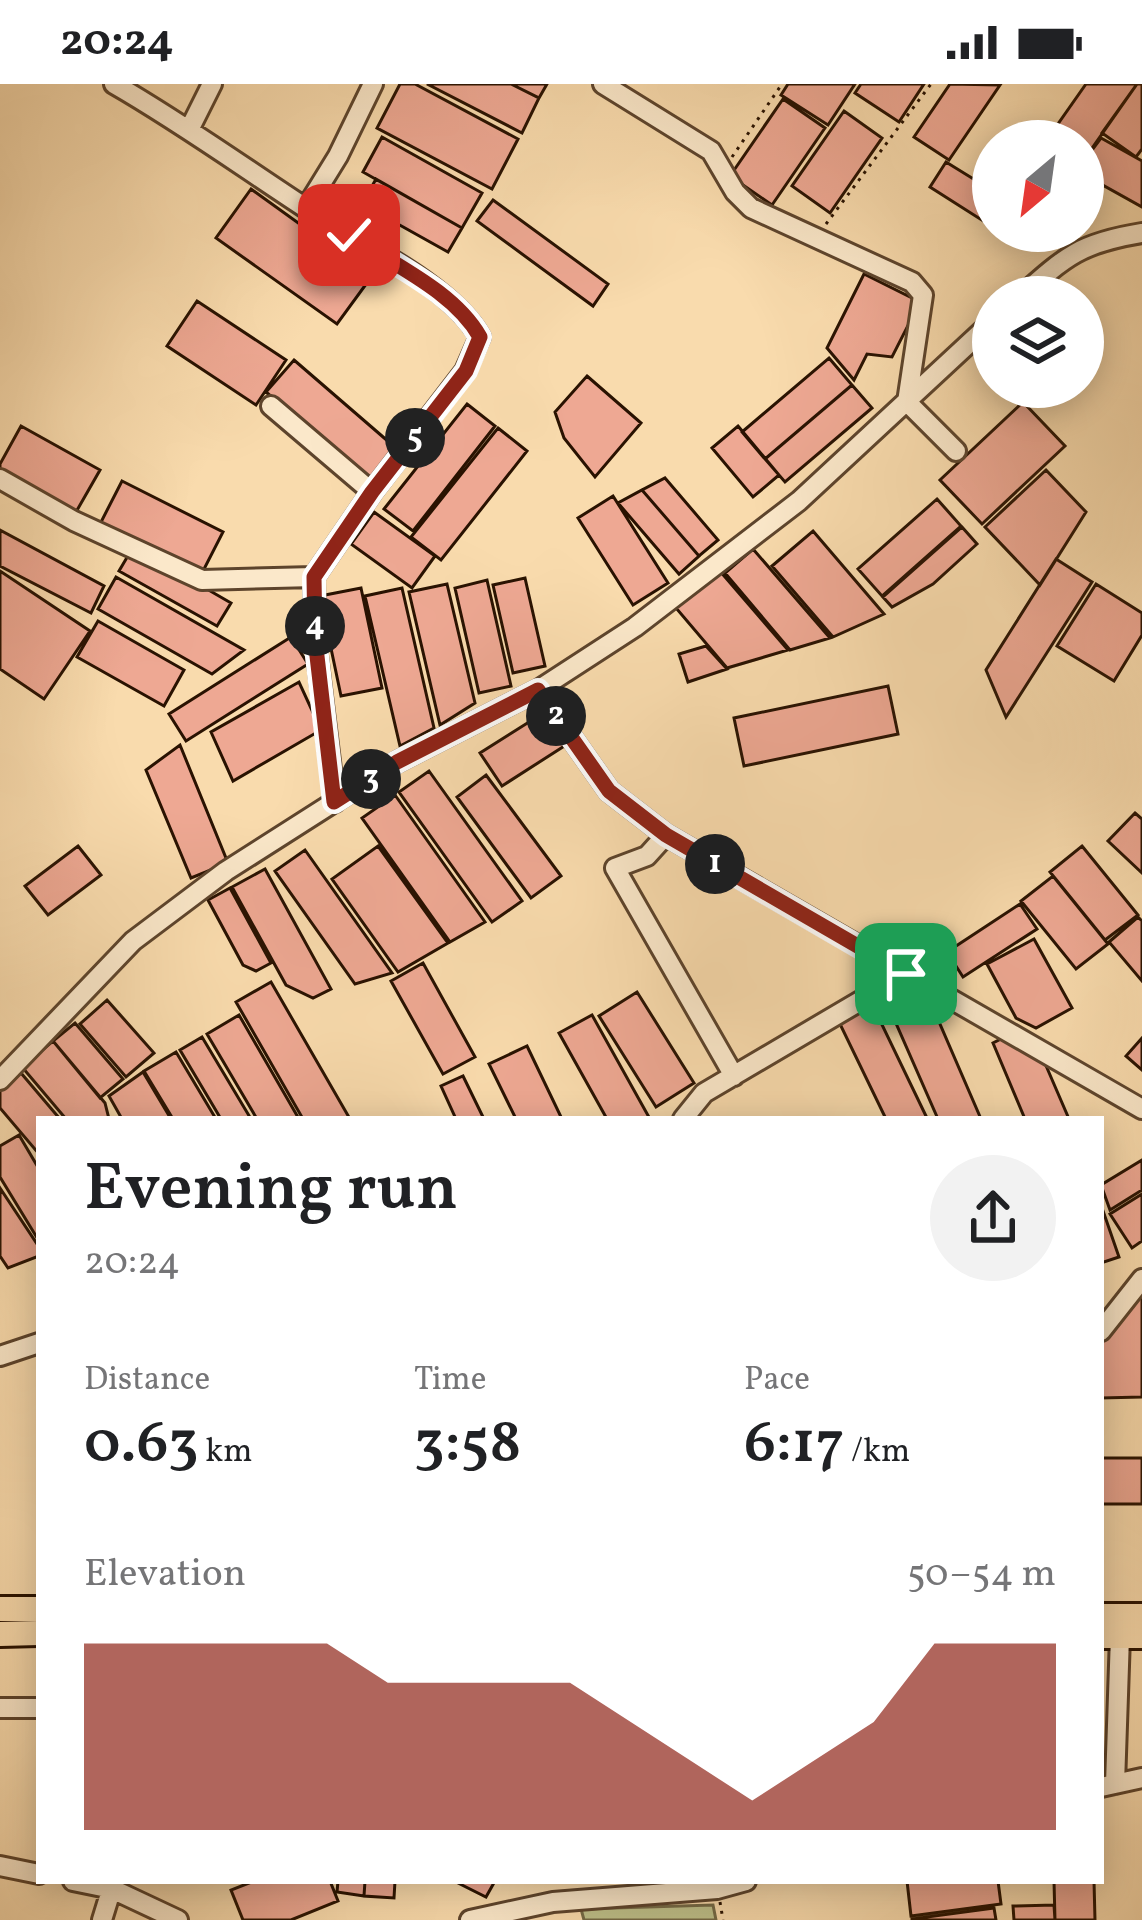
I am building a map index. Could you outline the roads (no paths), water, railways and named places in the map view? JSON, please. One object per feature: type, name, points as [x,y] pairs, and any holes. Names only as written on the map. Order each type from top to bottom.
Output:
[{"type":"main road","points":[[0,1609],[36,1609]]},
{"type":"main road","points":[[1104,1616],[1142,1616]]},
{"type":"main road","points":[[0,1634],[36,1633]]},
{"type":"street","points":[[114,84],[190,128],[433,289],[471,322],[480,337],[466,371],[372,492],[314,577],[315,639],[334,802]]},
{"type":"street","points":[[190,128],[212,84]]},
{"type":"street","points":[[306,208],[373,84]]},
{"type":"street","points":[[603,84],[711,151],[735,192],[751,208],[912,282],[923,295],[907,402]]},
{"type":"street","points":[[1043,276],[1070,252],[1103,239],[1142,233]]},
{"type":"street","points":[[0,1080],[133,941],[226,871],[397,762],[538,690],[635,627],[799,501],[972,342]]},
{"type":"street","points":[[907,402],[956,451]]},
{"type":"street","points":[[271,406],[372,492]]},
{"type":"street","points":[[0,479],[74,521],[202,580],[314,577]]},
{"type":"street","points":[[538,690],[609,791],[666,835],[1142,1109]]},
{"type":"street","points":[[666,835],[647,856],[615,868],[734,1076]]},
{"type":"street","points":[[685,1116],[704,1093],[906,974]]},
{"type":"street","points":[[1104,1327],[1142,1279]]},
{"type":"street","points":[[0,1356],[36,1344]]},
{"type":"street","points":[[1121,1636],[1108,1785],[1142,1778]]},
{"type":"street","points":[[0,1708],[36,1708]]},
{"type":"street","points":[[2,1870],[36,1874]]},
{"type":"street","points":[[553,1902],[554,1884]]},
{"type":"street","points":[[470,1920],[553,1902],[735,1884]]},
{"type":"street","points":[[102,1920],[113,1885],[178,1920]]}]
